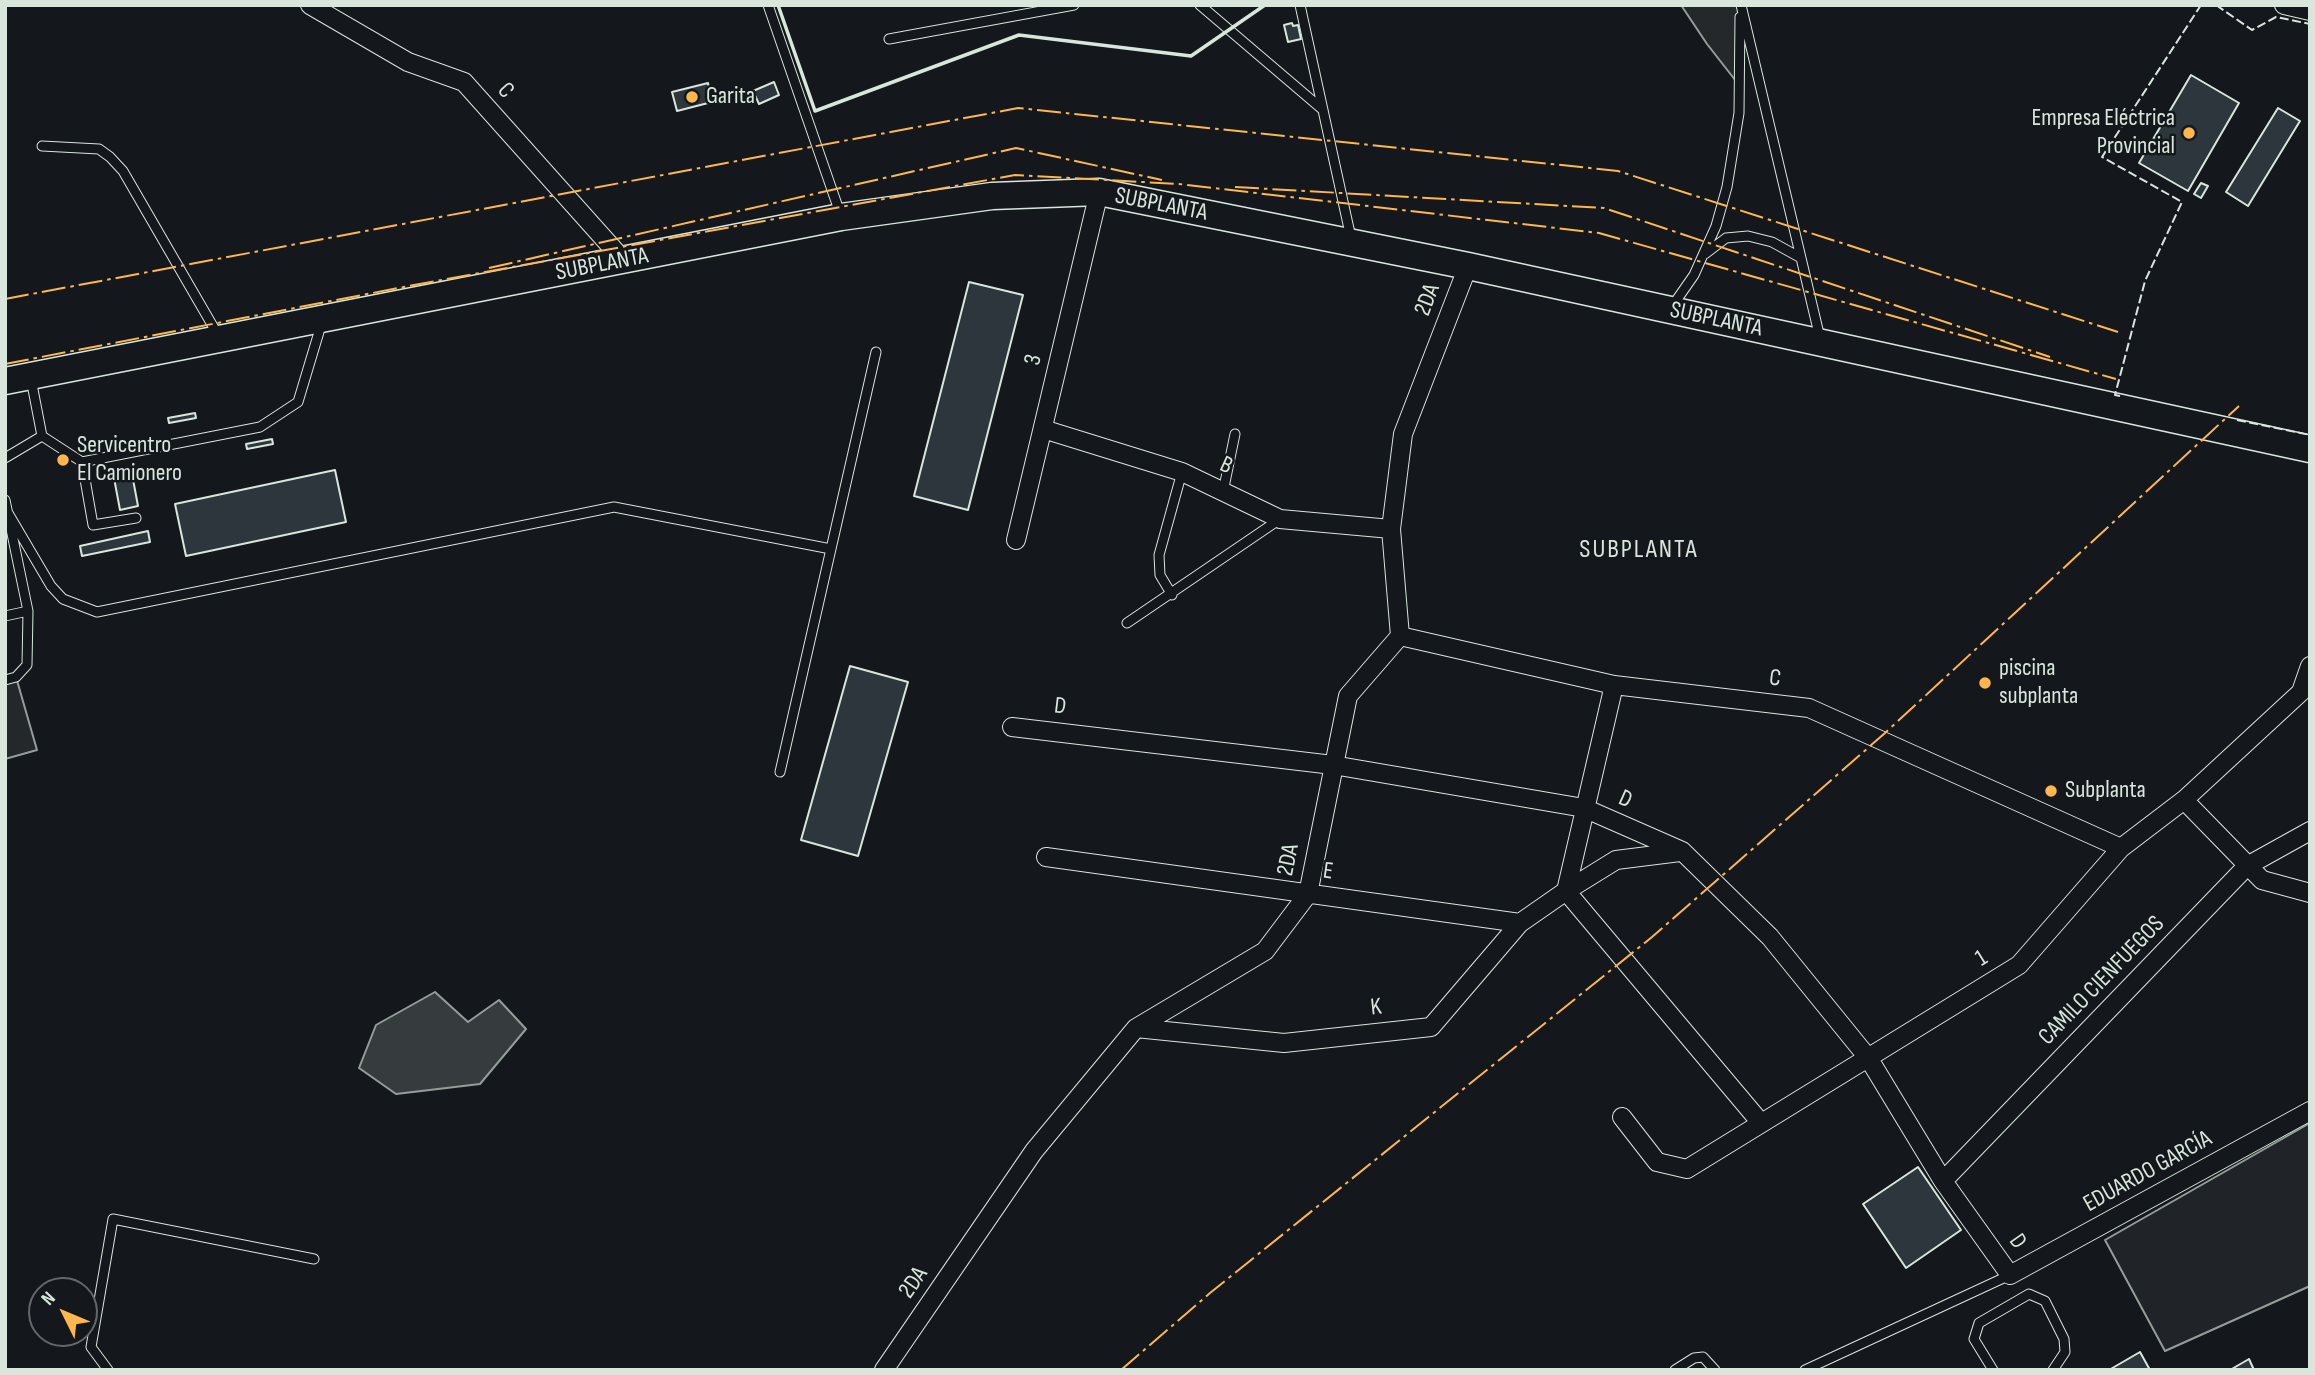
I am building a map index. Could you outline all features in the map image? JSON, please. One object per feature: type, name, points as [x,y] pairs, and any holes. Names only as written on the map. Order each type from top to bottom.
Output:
[{"type":"street","name":"C","points":[[310,5],[408,62],[464,82],[624,261]]},
{"type":"street","points":[[2284,5],[2310,11]]},
{"type":"street","name":"SUBPLANTA","points":[[18,379],[841,217],[992,196],[1099,192],[1468,266],[2310,449]]},
{"type":"street","name":"3","points":[[1016,540],[1099,192]]},
{"type":"street","name":"2DA","points":[[884,1370],[1034,1151],[1136,1028],[1265,951],[1308,894],[1348,696],[1400,636],[1391,528],[1404,434],[1468,266]]},
{"type":"street","name":"B","points":[[1043,429],[1182,472],[1280,519],[1391,528]]},
{"type":"street","name":"C","points":[[1400,636],[1614,685],[1809,708],[2121,848]]},
{"type":"street","name":"1","points":[[1622,1117],[1657,1162],[1686,1169],[2019,965],[2121,848],[2184,800],[2301,692],[2310,666]]},
{"type":"street","points":[[1614,685],[1566,891],[1761,1123]]},
{"type":"street","name":"D","points":[[1012,727],[1333,765],[1585,809],[1682,851],[1770,937],[1869,1059],[1943,1181],[2010,1275]]},
{"type":"street","points":[[2184,800],[2262,880],[2310,893]]},
{"type":"street","name":"CAMILO CIENFUEGOS","points":[[1943,1181],[2247,866],[2310,831]]},
{"type":"street","name":"K","points":[[1136,1028],[1284,1043],[1431,1027],[1520,923],[1616,860],[1682,851]]},
{"type":"street","name":"E","points":[[1046,857],[1520,923]]},
{"type":"street","name":"EDUARDO GARCÍA","points":[[2010,1275],[2310,1111]]},
{"type":"lane","points":[[768,5],[841,217]]},
{"type":"lane","points":[[889,39],[1074,5]]},
{"type":"lane","points":[[1200,5],[1322,109]]},
{"type":"lane","points":[[1300,5],[1352,243]]},
{"type":"lane","points":[[1670,310],[1694,275],[1716,226],[1727,187],[1739,113],[1740,5]]},
{"type":"lane","points":[[1740,5],[1821,343]]},
{"type":"lane","points":[[42,146],[99,149],[110,157],[123,172],[221,339]]},
{"type":"lane","points":[[1702,256],[1726,238],[1748,236],[1772,242],[1801,258]]},
{"type":"lane","points":[[18,379],[42,436],[82,462],[260,427],[298,402],[322,320]]},
{"type":"lane","points":[[780,772],[877,352]]},
{"type":"lane","points":[[1223,492],[1235,434]]},
{"type":"lane","points":[[5,458],[42,436]]},
{"type":"lane","points":[[82,462],[93,525],[136,518]]},
{"type":"lane","points":[[1172,595],[1160,575],[1159,555],[1182,472]]},
{"type":"lane","points":[[5,500],[28,611],[27,665],[16,677],[5,680]]},
{"type":"lane","points":[[8,513],[51,586],[62,598],[97,612],[614,508],[831,550]]},
{"type":"lane","points":[[1127,623],[1172,595],[1280,519]]},
{"type":"lane","points":[[5,616],[28,611]]},
{"type":"lane","points":[[108,1370],[91,1347],[113,1219],[314,1259]]},
{"type":"lane","points":[[1805,1370],[2010,1275]]},
{"type":"lane","points":[[1993,1370],[1974,1339],[1979,1323],[2029,1294],[2045,1301],[2064,1339],[2066,1352],[2053,1370]]},
{"type":"lane","points":[[1675,1370],[1694,1358],[1703,1357],[1715,1370]]},
{"type":"shaded area","points":[[1681,5],[1740,5],[1739,85],[1707,44]]},
{"type":"shaded area","points":[[16,677],[37,750],[5,759],[5,680]]},
{"type":"shaded area","points":[[435,992],[468,1022],[499,1000],[526,1029],[480,1084],[396,1094],[359,1068],[376,1025]]},
{"type":"shaded area","points":[[2310,1123],[2310,1286],[2165,1351],[2105,1240]]},
{"type":"building","points":[[1292,23],[1293,26],[1298,25],[1301,39],[1288,42],[1284,25]]},
{"type":"building","name":"Empresa Eléctrica Provincial","points":[[2191,75],[2239,103],[2188,191],[2139,163]]},
{"type":"building","name":"Garita","points":[[774,82],[779,95],[759,104],[753,91]]},
{"type":"building","name":"Garita","points":[[708,83],[712,102],[677,111],[672,92]]},
{"type":"building","points":[[2278,108],[2300,121],[2248,206],[2226,192]]},
{"type":"building","points":[[2201,183],[2208,186],[2201,198],[2194,194]]},
{"type":"building","points":[[969,282],[1023,295],[968,510],[914,496]]},
{"type":"building","points":[[195,413],[196,418],[169,423],[168,418]]},
{"type":"building","points":[[272,439],[273,444],[247,449],[246,444]]},
{"type":"building","points":[[335,470],[346,522],[186,556],[175,504]]},
{"type":"building","points":[[132,474],[138,506],[120,510],[114,478]]},
{"type":"building","points":[[148,531],[150,542],[82,556],[80,546]]},
{"type":"building","points":[[850,666],[908,682],[858,856],[801,840]]},
{"type":"building","points":[[1918,1167],[1961,1230],[1906,1268],[1863,1204]]},
{"type":"building","points":[[2140,1352],[2150,1370],[2109,1370]]},
{"type":"building","points":[[2249,1359],[2254,1370],[2230,1370]]},
{"type":"fence","points":[[2120,396],[2115,395],[2145,281],[2182,202],[2102,157],[2201,5]]},
{"type":"fence","points":[[2216,5],[2252,30],[2276,17],[2310,24]]},
{"type":"fence","points":[[2237,420],[2310,435]]},
{"type":"wall","points":[[778,5],[815,111],[1019,35],[1191,56],[1265,5]]},
{"type":"power","points":[[5,299],[1018,108],[1618,171],[2118,332]]},
{"type":"power","points":[[489,268],[1016,148],[1162,180]]},
{"type":"power","points":[[5,364],[414,285],[1015,175],[1179,184],[1599,233],[2116,379]]},
{"type":"power","points":[[1235,187],[1604,208],[2050,357]]},
{"type":"power","points":[[1121,1370],[1210,1293],[1652,937],[1885,733],[2239,406]]},
{"type":"place","name":"Garita","points":[[692,97]]},
{"type":"place","name":"Empresa Eléctrica Provincial","points":[[2189,133]]},
{"type":"place","name":"Servicentro El Camionero","points":[[63,460]]},
{"type":"place","name":"piscina subplanta","points":[[1985,683]]},
{"type":"place","name":"Subplanta","points":[[2051,791]]},
{"type":"district","name":"SUBPLANTA","points":[[1639,550]]}]
